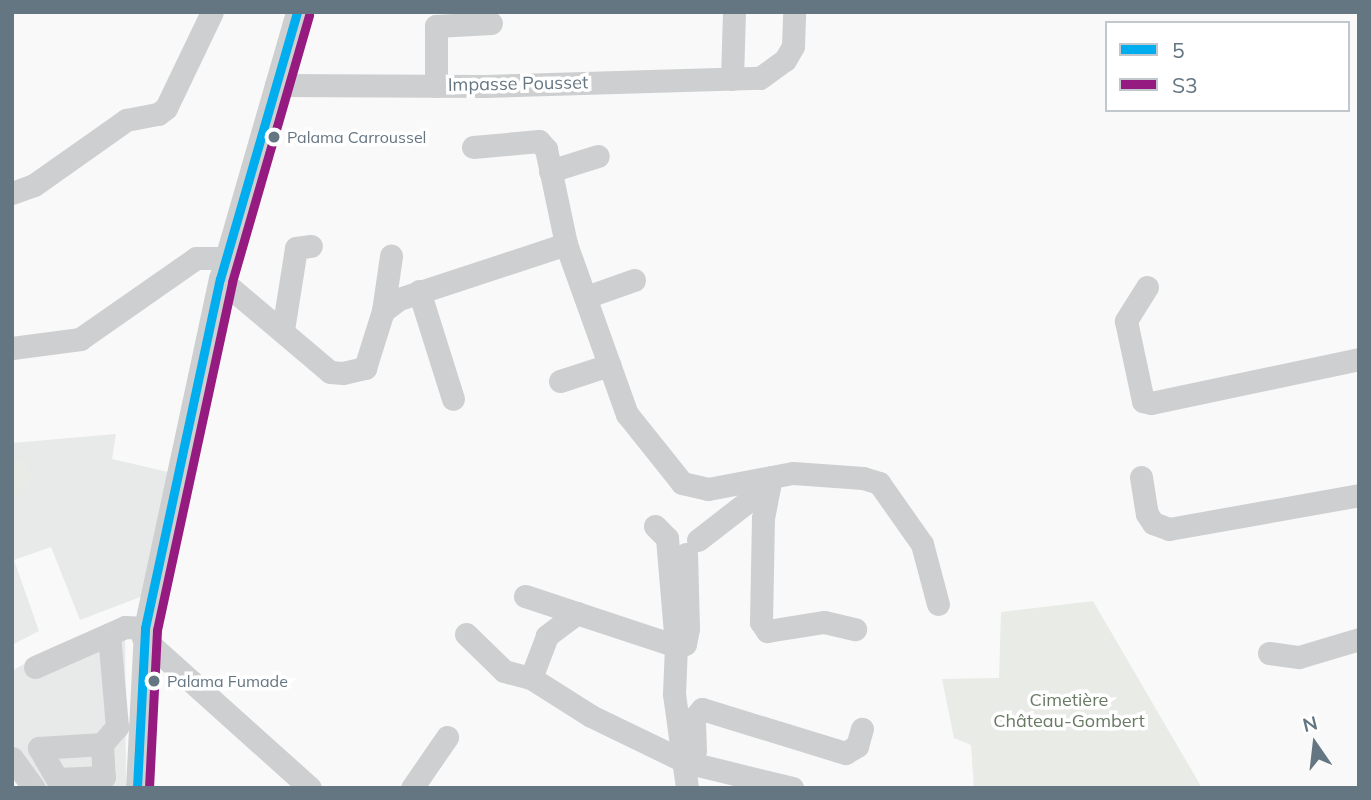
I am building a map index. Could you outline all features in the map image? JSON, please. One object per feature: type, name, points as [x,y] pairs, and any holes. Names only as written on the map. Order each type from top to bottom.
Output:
[{"type":"street","points":[[12,193],[34,186],[127,120],[158,114],[166,108],[212,12]]},
{"type":"street","points":[[137,788],[144,633],[223,269],[297,12]]},
{"type":"street","points":[[732,79],[734,12]]},
{"type":"street","name":"Impasse Pousset","points":[[276,85],[436,86],[760,78],[785,60],[793,46],[794,12]]},
{"type":"street","points":[[436,86],[436,26],[491,23]]},
{"type":"street","points":[[473,147],[539,141],[546,149],[566,244],[626,414],[682,483],[708,489],[806,474],[879,483],[922,544],[938,604]]},
{"type":"street","points":[[550,171],[598,156]]},
{"type":"street","points":[[383,312],[419,291],[566,244]]},
{"type":"street","points":[[283,330],[296,248],[311,246]]},
{"type":"street","points":[[12,348],[80,339],[196,258],[223,269],[283,330],[330,372],[356,371],[365,368],[383,312],[391,256]]},
{"type":"street","points":[[586,297],[634,280]]},
{"type":"street","points":[[1147,287],[1126,321],[1143,401],[1151,404],[1359,359]]},
{"type":"street","points":[[419,291],[453,399]]},
{"type":"street","points":[[560,381],[609,365]]},
{"type":"street","points":[[1141,477],[1147,514],[1153,523],[1169,529],[1359,495]]},
{"type":"street","points":[[525,596],[676,646],[685,644],[692,547],[770,481]]},
{"type":"street","points":[[770,481],[763,518],[761,622],[767,631],[824,622],[855,629]]},
{"type":"street","points":[[656,526],[667,538],[676,646],[674,694],[691,763],[702,788]]},
{"type":"street","points":[[531,678],[547,636],[577,613]]},
{"type":"street","points":[[35,667],[125,627],[144,633],[310,788]]},
{"type":"street","points":[[102,744],[117,727],[109,634]]},
{"type":"street","points":[[466,634],[504,671],[531,678],[591,716],[691,763],[792,788]]},
{"type":"street","points":[[1269,653],[1299,657],[1359,639]]},
{"type":"street","points":[[687,788],[694,718],[702,709],[845,753],[857,746],[862,729]]},
{"type":"street","points":[[412,788],[447,737]]},
{"type":"street","points":[[12,758],[34,788]]},
{"type":"street","points":[[12,782],[17,788]]},
{"type":"shaded area","points":[[116,434],[112,459],[168,472],[143,596],[80,620],[51,547],[14,560],[39,631],[12,645],[12,443]]},
{"type":"shaded area","points":[[125,619],[126,788],[41,788],[12,749],[12,671],[53,647]]},
{"type":"green space","points":[[20,459],[33,479],[12,498],[12,464]]},
{"type":"green space","name":"Cimetière Château-Gombert","points":[[1093,601],[1202,788],[974,788],[971,745],[954,738],[942,679],[999,678],[1001,612]]},
{"type":"transit line","name":"5","points":[[137,788],[145,628],[220,279],[297,12]]},
{"type":"transit line","name":"S3","points":[[149,788],[157,630],[232,282],[309,15]]},
{"type":"place","name":"Palama Carroussel","points":[[274,137]]},
{"type":"place","name":"Palama Fumade","points":[[154,681]]}]
